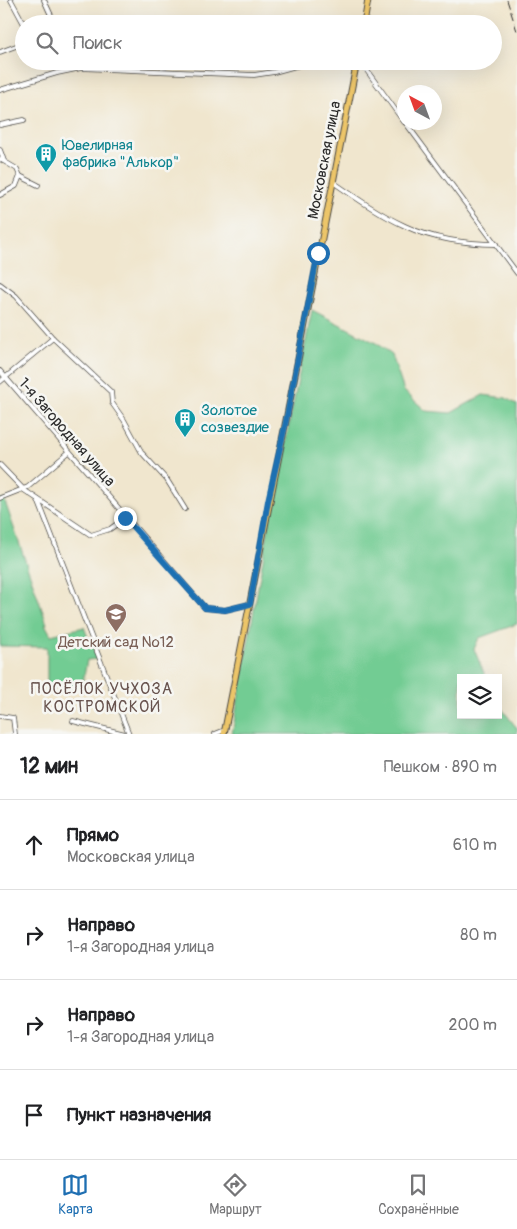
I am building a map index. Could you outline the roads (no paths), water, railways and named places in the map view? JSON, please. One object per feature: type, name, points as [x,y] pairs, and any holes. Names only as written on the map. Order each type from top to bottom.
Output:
[{"type":"main road","points":[[366,15],[368,0]]},
{"type":"main road","name":"Московская улица","points":[[224,732],[250,604],[268,501],[285,426],[356,70]]},
{"type":"street","points":[[11,0],[19,15]]},
{"type":"street","points":[[44,0],[51,15]]},
{"type":"street","points":[[0,52],[15,46]]},
{"type":"street","points":[[0,90],[71,70]]},
{"type":"street","points":[[151,70],[254,74],[281,70]]},
{"type":"street","points":[[365,70],[397,112]]},
{"type":"street","points":[[0,126],[24,120]]},
{"type":"street","points":[[411,130],[517,273]]},
{"type":"street","points":[[0,150],[2,160],[17,168],[20,176],[16,186],[0,195]]},
{"type":"street","points":[[20,176],[38,185]]},
{"type":"street","points":[[333,182],[357,199],[407,227],[430,235],[483,244],[496,244]]},
{"type":"street","points":[[0,284],[16,296],[53,338],[111,392],[112,403],[124,420],[142,453],[167,480],[185,509]]},
{"type":"street","points":[[0,382],[53,338]]},
{"type":"street","name":"1-я Загородная улица","points":[[0,371],[125,518],[205,608],[225,610],[250,604]]},
{"type":"street","points":[[0,498],[24,490],[69,452]]},
{"type":"street","points":[[0,465],[24,490],[91,535],[110,529],[125,518]]},
{"type":"street","points":[[38,500],[127,734]]},
{"type":"street","points":[[0,716],[13,718],[15,734]]},
{"type":"street","points":[[73,721],[127,734]]},
{"type":"street","points":[[216,734],[224,732]]},
{"type":"railway","points":[[507,0],[517,31]]},
{"type":"place","name":"Ювелирная фабрика \"Алькор\"","points":[[46,173]]},
{"type":"place","name":"Золотое созвездие","points":[[185,438]]},
{"type":"place","name":"Детский сад №12","points":[[116,633]]},
{"type":"district","name":"ПОСЁЛОК УЧХОЗА КОСТРОМСКОЙ","points":[[102,697]]}]
